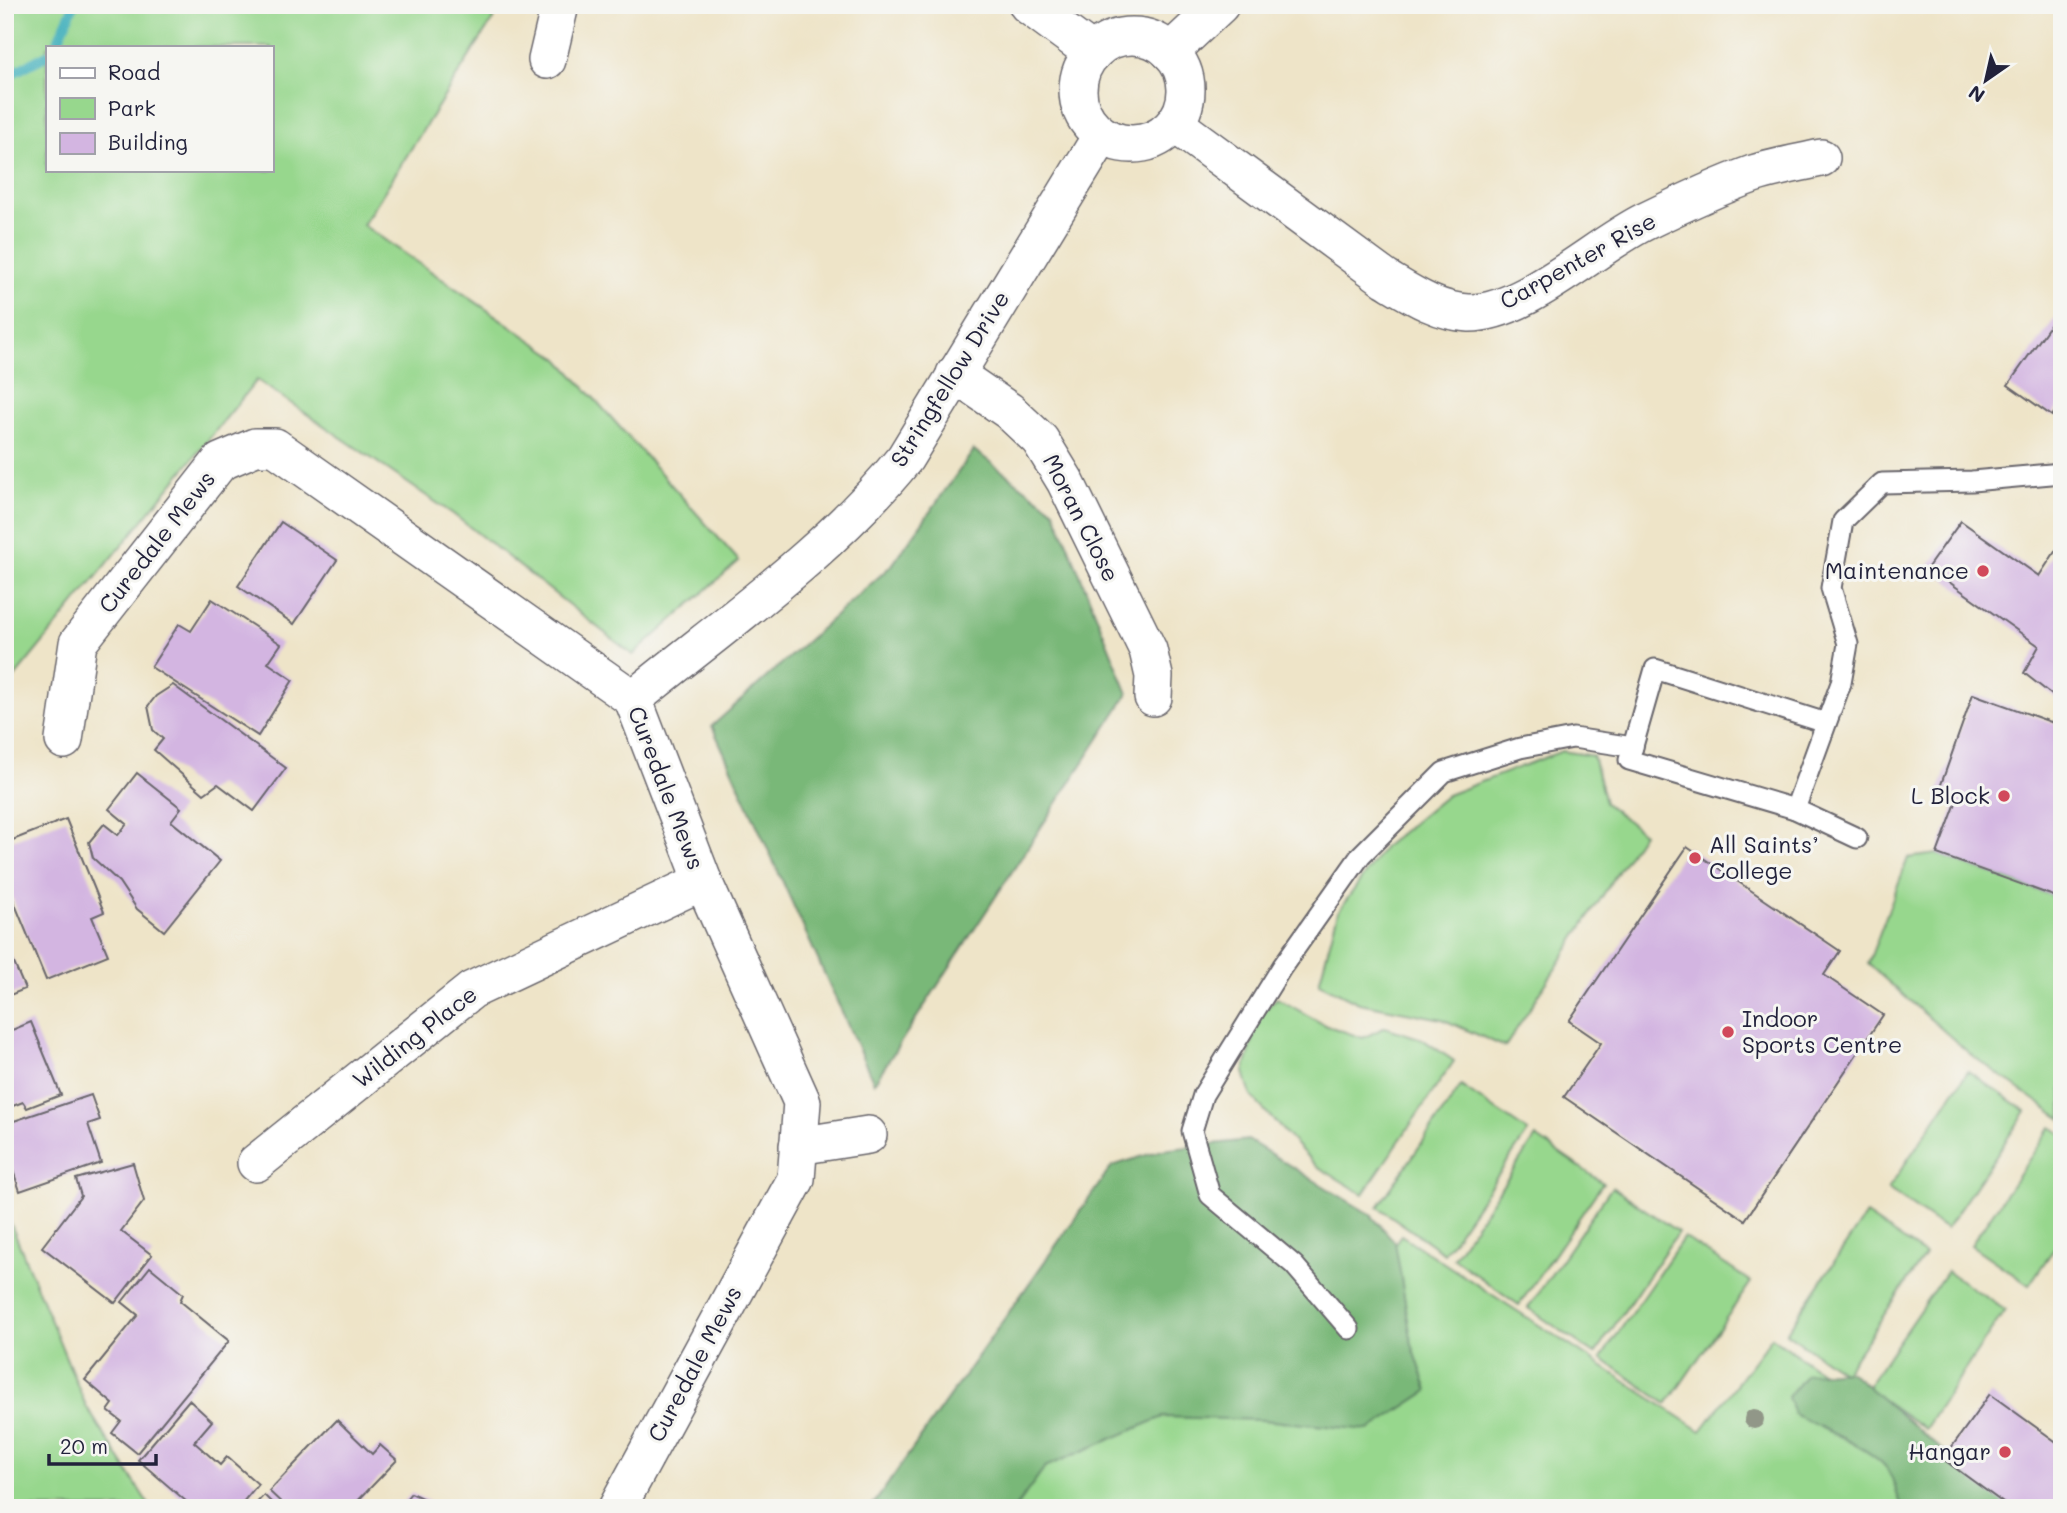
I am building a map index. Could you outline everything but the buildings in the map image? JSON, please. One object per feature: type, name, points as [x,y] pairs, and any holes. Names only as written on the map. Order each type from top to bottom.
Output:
[{"type":"street","points":[[547,60],[560,5]]},
{"type":"street","points":[[1028,5],[1093,53]]},
{"type":"street","points":[[1170,52],[1220,5]]},
{"type":"street","points":[[1121,37],[1139,37],[1156,42],[1170,52],[1182,68],[1187,86],[1185,106],[1175,124],[1164,134],[1133,144],[1102,135],[1089,122],[1081,106],[1079,88],[1082,70],[1093,53],[1121,37]]},
{"type":"street","name":"Carpenter Rise","points":[[1175,124],[1386,279],[1421,300],[1447,310],[1470,313],[1521,298],[1644,222],[1755,174],[1821,158]]},
{"type":"street","name":"Stringfellow Drive","points":[[633,699],[823,546],[885,482],[905,457],[1102,135]]},
{"type":"street","name":"Moran Close","points":[[954,374],[1009,411],[1040,440],[1065,481],[1147,650],[1153,677],[1153,697]]},
{"type":"street","name":"Curedale Mews","points":[[64,740],[78,643],[220,462],[255,447],[275,447],[633,699],[703,881],[802,1102],[796,1179],[617,1508]]},
{"type":"street","name":"Wilding Place","points":[[256,1163],[472,990],[703,881]]},
{"type":"street","points":[[798,1146],[868,1135]]},
{"type":"lane","points":[[1795,809],[1841,683],[1848,644],[1831,588],[1843,521],[1882,483],[1972,481],[2062,473]]},
{"type":"lane","points":[[1826,723],[1655,669],[1629,760],[1795,809],[1857,838]]},
{"type":"lane","points":[[1349,1329],[1294,1265],[1210,1195],[1192,1131],[1203,1096],[1282,967],[1361,855],[1444,772],[1520,748],[1573,738],[1633,747]]},
{"type":"green space","points":[[5,5],[502,5],[363,225],[559,359],[739,561],[633,655],[453,514],[257,380],[5,689]]},
{"type":"green space","points":[[974,450],[1054,510],[1128,694],[874,1083],[712,726],[892,565]]},
{"type":"green space","points":[[1562,751],[1593,756],[1605,803],[1643,833],[1505,1047],[1442,1019],[1359,1003],[1319,983],[1338,912],[1385,846],[1447,795]]},
{"type":"green space","points":[[1937,854],[2062,899],[2062,1119],[1970,1054],[1868,964],[1908,858]]},
{"type":"green space","points":[[1277,998],[1325,1025],[1363,1038],[1385,1027],[1422,1039],[1454,1061],[1363,1194],[1315,1165],[1251,1096],[1244,1072],[1260,1014]]},
{"type":"green space","points":[[1968,1071],[2026,1111],[1946,1229],[1888,1189]]},
{"type":"green space","points":[[1461,1086],[1528,1132],[1444,1253],[1378,1207]]},
{"type":"green space","points":[[2051,1127],[2062,1134],[2062,1237],[2029,1285],[1971,1245]]},
{"type":"green space","points":[[1536,1137],[1603,1183],[1519,1305],[1453,1258]]},
{"type":"green space","points":[[1248,1140],[1371,1215],[1395,1242],[1412,1344],[1428,1391],[1369,1430],[1261,1420],[1163,1417],[1045,1467],[1015,1508],[871,1508],[1112,1166],[1162,1150]]},
{"type":"green space","points":[[1612,1187],[1678,1232],[1595,1354],[1528,1308]]},
{"type":"green space","points":[[5,1210],[86,1406],[151,1508],[5,1508]]},
{"type":"green space","points":[[1866,1215],[1925,1255],[1844,1373],[1786,1333]]},
{"type":"green space","points":[[1067,1230],[1290,1383],[1401,1235],[1701,1431],[1772,1337],[2010,1508],[871,1508]]},
{"type":"green space","points":[[1684,1237],[1751,1282],[1667,1404],[1601,1358]]},
{"type":"green space","points":[[1947,1271],[2005,1310],[1925,1429],[1866,1388]]},
{"type":"green space","points":[[1849,1371],[1941,1449],[1987,1472],[2043,1508],[1904,1508],[1889,1472],[1873,1455],[1794,1414],[1788,1397],[1806,1374]]},
{"type":"waterway","points":[[55,46],[74,5]]},
{"type":"waterway","points":[[5,77],[46,56]]},
{"type":"place","name":"Maintenance","points":[[1983,571]]},
{"type":"place","name":"L Block","points":[[2004,796]]},
{"type":"place","name":"All Saints’ College","points":[[1695,858]]},
{"type":"place","name":"Indoor Sports Centre","points":[[1728,1032]]},
{"type":"place","name":"Hangar","points":[[2005,1452]]}]
